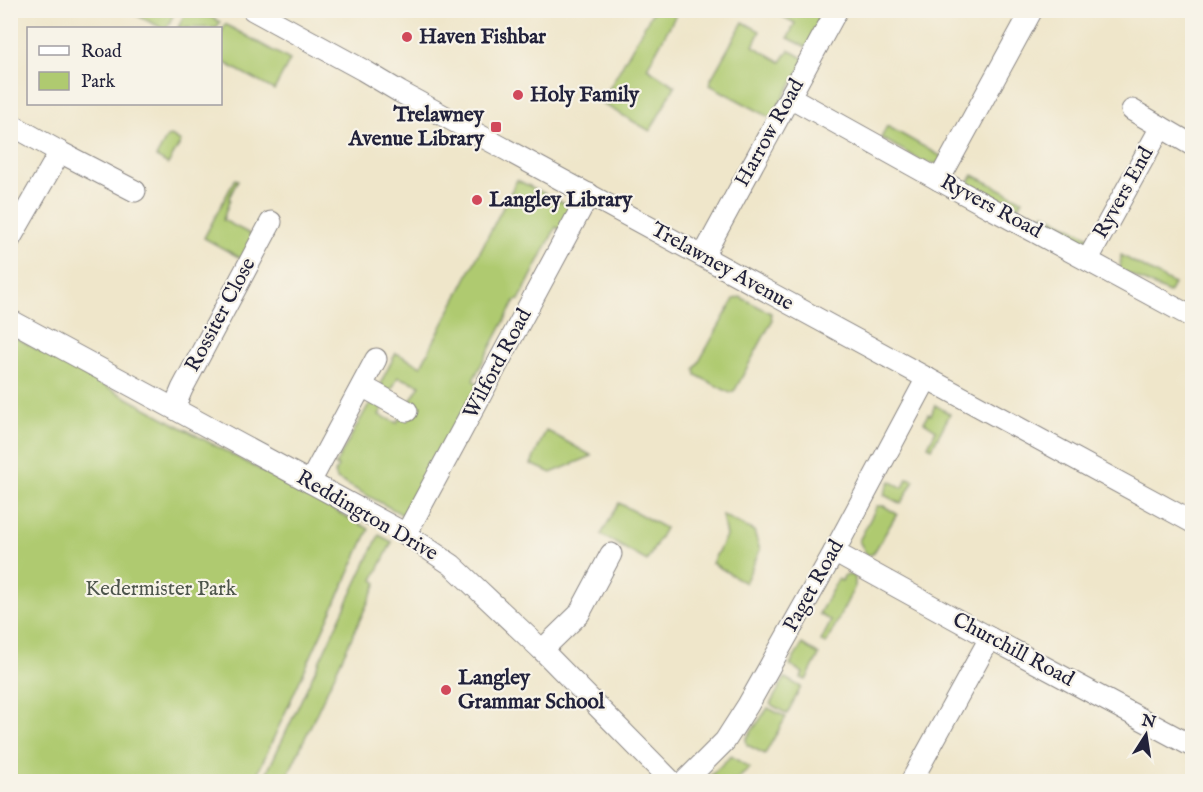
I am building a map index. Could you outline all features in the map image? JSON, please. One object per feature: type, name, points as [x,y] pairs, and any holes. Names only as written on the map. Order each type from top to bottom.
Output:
[{"type":"street","name":"Trelawney Avenue","points":[[253,10],[1192,522]]},
{"type":"street","name":"Harrow Road","points":[[703,256],[837,10]]},
{"type":"street","points":[[939,180],[1032,10]]},
{"type":"street","name":"Ryvers Road","points":[[790,97],[1192,317]]},
{"type":"street","name":"Ryvers End","points":[[1132,110],[1192,146]]},
{"type":"street","points":[[10,124],[135,191]]},
{"type":"street","name":"Ryvers End","points":[[1088,259],[1161,127]]},
{"type":"street","points":[[10,238],[60,152]]},
{"type":"street","name":"Wilford Road","points":[[406,534],[589,194]]},
{"type":"street","name":"Rossiter Close","points":[[174,408],[187,379],[271,222]]},
{"type":"street","name":"Reddington Drive","points":[[10,320],[406,534],[452,565],[542,650],[672,782]]},
{"type":"street","points":[[310,482],[376,359]]},
{"type":"street","name":"Paget Road","points":[[684,782],[724,741],[748,705],[834,552],[927,378]]},
{"type":"street","points":[[362,386],[407,411]]},
{"type":"street","name":"Churchill Road","points":[[834,552],[1192,746]]},
{"type":"street","points":[[542,650],[579,614],[611,555]]},
{"type":"street","points":[[914,782],[913,778],[990,638]]},
{"type":"green space","points":[[128,11],[175,11],[167,27],[160,27]]},
{"type":"green space","points":[[186,11],[200,11],[220,22],[218,27],[178,27]]},
{"type":"green space","points":[[653,11],[678,11],[647,68],[675,86],[650,131],[601,103]]},
{"type":"green space","points":[[772,11],[832,11],[812,50],[788,38],[795,23]]},
{"type":"green space","points":[[743,22],[760,31],[753,46],[781,62],[789,50],[806,60],[771,118],[710,85],[711,79]]},
{"type":"green space","points":[[225,24],[290,60],[274,90],[222,62],[222,32]]},
{"type":"green space","points":[[887,126],[946,159],[938,164],[924,162],[881,138]]},
{"type":"green space","points":[[171,136],[181,142],[168,164],[156,157],[167,137]]},
{"type":"green space","points":[[973,175],[1022,200],[1016,210],[967,185]]},
{"type":"green space","points":[[235,179],[238,180],[229,198],[223,220],[254,236],[253,265],[204,238]]},
{"type":"green space","points":[[517,180],[572,207],[563,231],[556,227],[519,300],[515,301],[473,380],[483,388],[420,508],[403,515],[337,479],[335,473],[338,466],[335,465],[368,406],[375,401],[385,403],[379,415],[397,423],[420,385],[398,377],[390,393],[381,383],[384,376],[396,353],[421,366]]},
{"type":"green space","points":[[1044,213],[1096,241],[1083,246],[1077,245],[1039,224]]},
{"type":"green space","points":[[1121,255],[1174,284],[1169,293],[1120,270]]},
{"type":"green space","points":[[740,297],[771,313],[772,321],[735,390],[730,393],[696,375],[695,369],[734,299]]},
{"type":"green space","name":"Kedermister Park","points":[[11,335],[369,529],[254,781],[11,781]]},
{"type":"green space","points":[[935,405],[950,414],[932,448],[928,446],[936,430],[924,422],[928,414],[931,415]]},
{"type":"green space","points":[[546,430],[592,456],[551,473],[531,464]]},
{"type":"green space","points":[[907,478],[914,480],[901,504],[884,495],[890,481],[903,488]]},
{"type":"green space","points":[[619,503],[665,528],[647,561],[601,535]]},
{"type":"green space","points":[[877,506],[884,506],[897,514],[873,554],[867,555],[859,541]]},
{"type":"green space","points":[[722,515],[754,531],[760,550],[745,583],[712,563],[726,536]]},
{"type":"green space","points":[[379,535],[392,542],[373,580],[377,583],[285,781],[263,781]]},
{"type":"green space","points":[[844,576],[855,577],[855,586],[826,644],[821,641],[831,621],[819,614],[838,579],[842,581]]},
{"type":"green space","points":[[802,644],[819,655],[806,680],[801,678],[803,673],[790,665]]},
{"type":"green space","points":[[785,678],[801,687],[787,714],[770,704]]},
{"type":"green space","points":[[768,708],[786,717],[765,754],[747,745],[746,739]]},
{"type":"green space","points":[[731,756],[750,768],[735,781],[705,781]]},
{"type":"place","name":"Haven Fishbar","points":[[407,37]]},
{"type":"place","name":"Holy Family","points":[[518,95]]},
{"type":"place","name":"Trelawney Avenue Library","points":[[496,127]]},
{"type":"place","name":"Langley Library","points":[[477,200]]},
{"type":"place","name":"Langley Grammar School","points":[[446,690]]}]
